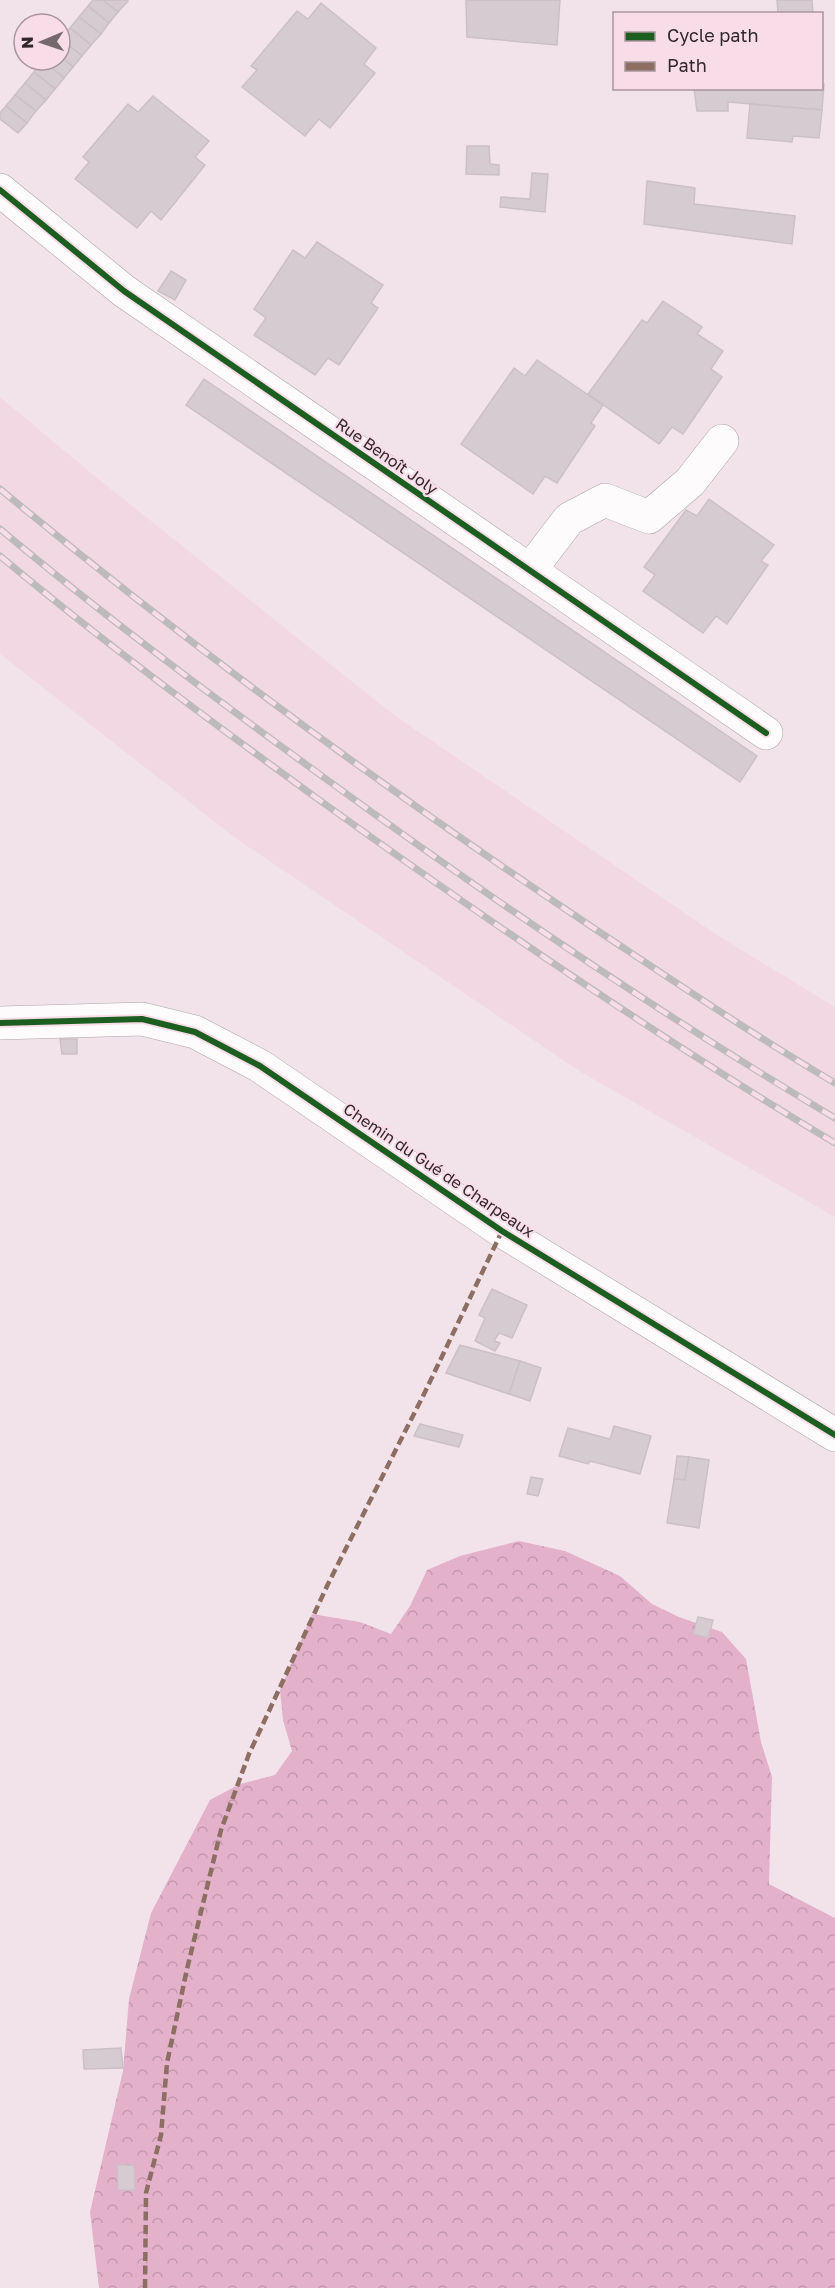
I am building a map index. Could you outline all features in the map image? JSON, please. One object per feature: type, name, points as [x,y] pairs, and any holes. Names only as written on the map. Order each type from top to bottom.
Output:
[{"type":"street","name":"Rue Benoît Joly","points":[[0,190],[124,291],[766,733]]},
{"type":"street","points":[[530,570],[569,519],[605,500],[649,517],[690,482],[722,441]]},
{"type":"street","name":"Chemin du Gué de Charpeaux","points":[[0,1023],[142,1019],[195,1032],[260,1066],[502,1231],[835,1435]]},
{"type":"shaded area","points":[[0,397],[91,473],[394,715],[717,935],[835,1007],[835,1217],[579,1071],[234,837],[0,654]]},
{"type":"green space","points":[[519,1541],[565,1551],[620,1576],[652,1604],[679,1617],[722,1632],[746,1659],[761,1742],[772,1777],[769,1884],[835,1918],[835,2288],[99,2288],[90,2212],[123,2071],[129,1999],[151,1913],[210,1800],[240,1784],[275,1775],[292,1751],[283,1720],[280,1690],[312,1614],[360,1622],[391,1634],[410,1606],[427,1570],[460,1556]]},
{"type":"building","points":[[93,0],[103,0],[118,12],[109,23],[88,6]]},
{"type":"building","points":[[103,0],[127,0],[128,1],[118,12]]},
{"type":"building","points":[[466,0],[560,0],[557,45],[467,37]]},
{"type":"building","points":[[777,0],[812,0],[813,12],[778,12]]},
{"type":"building","points":[[321,3],[376,48],[364,64],[375,73],[330,128],[319,119],[305,136],[242,87],[257,70],[251,66],[297,11],[308,19]]},
{"type":"building","points":[[88,6],[109,23],[101,34],[79,17]]},
{"type":"building","points":[[79,17],[101,34],[91,45],[72,30],[72,26]]},
{"type":"building","points":[[72,30],[91,45],[82,56],[72,48]]},
{"type":"building","points":[[72,48],[82,56],[72,66]]},
{"type":"building","points":[[34,72],[57,72],[64,78],[55,89]]},
{"type":"building","points":[[34,72],[55,89],[46,100],[25,83]]},
{"type":"building","points":[[57,72],[69,72],[64,78]]},
{"type":"building","points":[[25,83],[46,100],[36,111],[15,95]]},
{"type":"building","points":[[824,84],[822,110],[728,102],[728,111],[697,111],[694,90],[823,90]]},
{"type":"building","points":[[15,95],[36,111],[27,123],[6,106]]},
{"type":"building","points":[[153,96],[209,141],[195,157],[205,165],[161,220],[151,211],[137,228],[75,179],[89,162],[83,157],[128,104],[138,112]]},
{"type":"building","points":[[750,104],[822,110],[819,138],[793,136],[792,142],[747,138]]},
{"type":"building","points":[[6,106],[27,123],[18,133],[0,119],[0,113]]},
{"type":"building","points":[[467,146],[489,146],[490,164],[499,165],[499,175],[466,174]]},
{"type":"building","points":[[532,173],[548,174],[545,212],[500,207],[501,197],[530,199]]},
{"type":"building","points":[[647,181],[695,188],[694,204],[795,216],[792,244],[644,224]]},
{"type":"building","points":[[317,242],[383,285],[371,303],[378,308],[339,365],[328,358],[315,375],[254,335],[266,318],[254,309],[293,250],[305,258]]},
{"type":"building","points":[[171,271],[186,280],[175,300],[158,291]]},
{"type":"building","points":[[663,301],[702,327],[697,334],[723,351],[711,369],[722,377],[683,434],[672,427],[659,444],[588,394],[642,320],[647,323]]},
{"type":"building","points":[[537,360],[603,405],[591,423],[595,426],[557,483],[545,476],[533,494],[461,444],[514,368],[525,376]]},
{"type":"building","points":[[204,379],[757,756],[740,782],[186,405]]},
{"type":"building","points":[[709,499],[774,545],[761,561],[768,565],[727,624],[716,616],[703,633],[643,591],[655,575],[644,567],[686,510],[697,516]]},
{"type":"building","points":[[60,1039],[77,1039],[77,1054],[62,1054]]},
{"type":"building","points":[[492,1289],[527,1305],[512,1338],[499,1333],[494,1341],[500,1343],[495,1351],[475,1341],[485,1318],[479,1315]]},
{"type":"building","points":[[460,1345],[520,1361],[509,1394],[446,1373]]},
{"type":"building","points":[[520,1361],[541,1368],[530,1401],[509,1394]]},
{"type":"building","points":[[420,1424],[463,1435],[459,1447],[414,1436]]},
{"type":"building","points":[[614,1426],[651,1436],[640,1474],[590,1461],[588,1464],[559,1456],[568,1428],[610,1439]]},
{"type":"building","points":[[677,1456],[689,1457],[685,1480],[674,1479]]},
{"type":"building","points":[[689,1457],[709,1460],[699,1528],[667,1523],[674,1479],[685,1480]]},
{"type":"building","points":[[531,1477],[543,1479],[538,1496],[527,1494]]},
{"type":"building","points":[[698,1617],[713,1620],[708,1638],[693,1634]]},
{"type":"building","points":[[121,2048],[123,2068],[84,2069],[83,2050]]},
{"type":"building","points":[[117,2165],[134,2165],[135,2190],[118,2190]]},
{"type":"railway","points":[[0,489],[146,606],[370,774],[601,933],[835,1083]]},
{"type":"railway","points":[[0,529],[120,626],[202,688],[451,868],[641,997],[835,1118]]},
{"type":"railway","points":[[0,556],[159,682],[385,847],[639,1021],[835,1143]]},
{"type":"marked path","points":[[145,2288],[146,2193],[161,2135],[167,2063],[221,1830],[249,1754],[328,1584],[425,1392],[502,1231]]},
{"type":"cycle path","points":[[0,190],[124,291],[766,733]]},
{"type":"cycle path","points":[[0,1023],[142,1019],[195,1032],[260,1066],[502,1231],[835,1435]]}]
